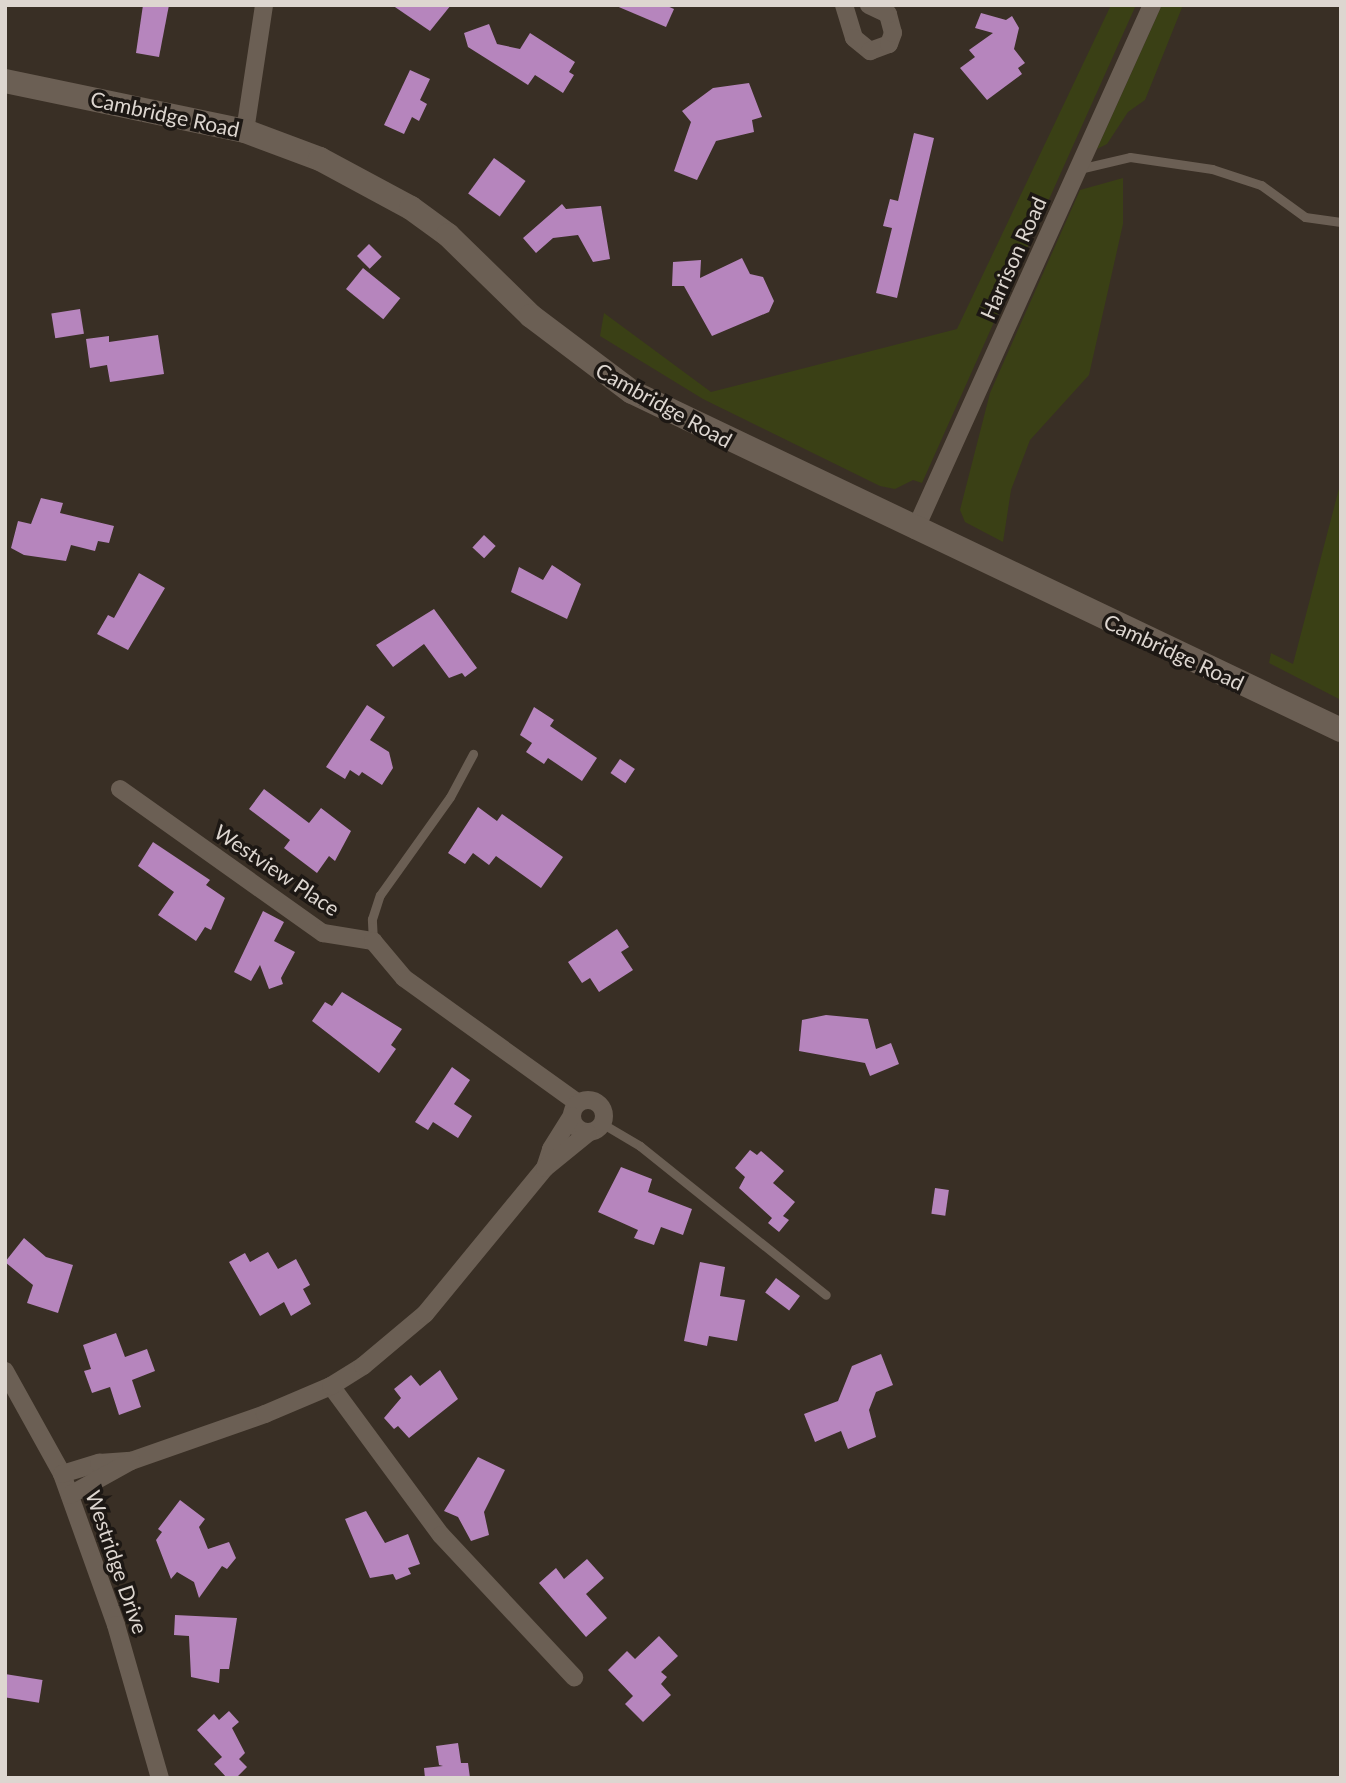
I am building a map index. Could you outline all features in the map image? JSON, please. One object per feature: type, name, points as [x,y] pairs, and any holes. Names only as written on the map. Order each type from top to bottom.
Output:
[{"type":"main road","name":"Cambridge Road","points":[[5,81],[245,131],[320,159],[411,208],[448,235],[549,331],[632,392],[915,530],[1341,730]]},
{"type":"street","points":[[245,131],[264,5]]},
{"type":"street","points":[[844,5],[855,38],[870,51],[889,44],[893,33],[888,14],[869,5]]},
{"type":"street","name":"Harrison Road","points":[[915,530],[1152,5]]},
{"type":"street","name":"Westview Place","points":[[120,789],[323,933],[373,941]]},
{"type":"street","points":[[373,941],[404,978],[575,1110],[578,1129],[595,1128]]},
{"type":"street","points":[[70,1495],[131,1461],[331,1386],[425,1314],[545,1168],[595,1128],[604,1113],[598,1104],[588,1100],[575,1110],[551,1149],[545,1168]]},
{"type":"street","name":"Westridge Drive","points":[[5,1371],[62,1474],[70,1495],[116,1625],[160,1778]]},
{"type":"street","points":[[331,1386],[441,1535],[574,1677]]},
{"type":"street","points":[[62,1474],[99,1463],[131,1461]]},
{"type":"lane","points":[[1078,169],[1130,157],[1212,169],[1261,186],[1306,217],[1341,222]]},
{"type":"lane","points":[[373,941],[372,919],[380,895],[467,771],[473,754]]},
{"type":"lane","points":[[595,1128],[640,1146],[826,1295]]},
{"type":"green space","points":[[1111,5],[1136,5],[922,483],[913,480],[895,489],[880,486],[703,399],[600,336],[604,313],[711,392],[957,329]]},
{"type":"green space","points":[[1162,5],[1183,5],[1145,100],[1128,112],[1107,144],[1097,149]]},
{"type":"green space","points":[[1123,178],[1123,224],[1089,375],[1030,440],[1011,490],[1003,542],[965,522],[960,510],[990,393],[1080,190]]},
{"type":"green space","points":[[1341,481],[1341,700],[1269,663],[1271,653],[1293,664]]},
{"type":"building","points":[[143,5],[169,5],[159,57],[136,53]]},
{"type":"building","points":[[392,5],[451,5],[430,31]]},
{"type":"building","points":[[614,5],[665,5],[674,9],[666,27]]},
{"type":"building","points":[[981,13],[1006,20],[1012,16],[1019,28],[1014,49],[1025,63],[1018,68],[1022,74],[987,100],[960,68],[975,57],[969,50],[993,33],[975,28]]},
{"type":"building","points":[[489,24],[497,44],[520,49],[530,33],[575,62],[569,72],[574,75],[563,93],[535,75],[528,85],[468,47],[464,33]]},
{"type":"building","points":[[410,70],[430,79],[420,100],[427,104],[419,121],[412,117],[404,134],[384,125]]},
{"type":"building","points":[[749,83],[762,117],[752,120],[754,132],[716,141],[697,180],[674,171],[691,122],[682,111],[713,88]]},
{"type":"building","points":[[914,133],[934,138],[897,298],[876,293],[892,228],[883,226],[890,199],[898,201]]},
{"type":"building","points":[[494,158],[526,181],[500,217],[468,194]]},
{"type":"building","points":[[562,204],[566,209],[601,206],[610,259],[593,262],[578,235],[553,238],[536,253],[523,238]]},
{"type":"building","points":[[369,244],[382,257],[370,269],[357,256]]},
{"type":"building","points":[[742,258],[750,274],[763,277],[774,301],[769,312],[712,336],[684,286],[672,286],[673,262],[701,260],[700,278]]},
{"type":"building","points":[[363,268],[400,298],[383,319],[346,289]]},
{"type":"building","points":[[80,309],[84,334],[55,338],[51,314]]},
{"type":"building","points":[[158,335],[164,374],[110,382],[107,365],[90,368],[86,339],[109,336],[109,342]]},
{"type":"building","points":[[41,498],[63,503],[60,513],[114,526],[109,543],[98,541],[95,551],[71,545],[66,561],[24,555],[11,548],[18,521],[31,524]]},
{"type":"building","points":[[484,535],[496,546],[484,558],[472,547]]},
{"type":"building","points":[[552,565],[581,584],[567,619],[511,592],[519,567],[543,580]]},
{"type":"building","points":[[139,573],[165,588],[128,650],[97,634],[108,615],[114,618]]},
{"type":"building","points":[[434,609],[477,668],[465,677],[462,673],[449,678],[424,644],[393,667],[376,645]]},
{"type":"building","points":[[367,705],[385,717],[370,740],[389,752],[393,768],[382,785],[362,772],[359,776],[350,770],[345,779],[326,767]]},
{"type":"building","points":[[534,707],[554,720],[550,726],[597,758],[582,781],[548,758],[544,764],[526,752],[532,743],[520,735]]},
{"type":"building","points":[[620,759],[635,769],[625,783],[610,773]]},
{"type":"building","points":[[264,789],[309,823],[321,808],[351,831],[335,861],[329,856],[317,873],[284,848],[290,840],[249,809]]},
{"type":"building","points":[[478,807],[497,821],[502,814],[563,857],[541,888],[496,856],[489,865],[473,853],[465,864],[448,853]]},
{"type":"building","points":[[153,842],[210,880],[206,885],[225,898],[211,930],[205,927],[196,941],[158,915],[174,892],[138,866]]},
{"type":"building","points":[[263,911],[284,922],[274,941],[295,952],[281,978],[283,984],[269,989],[260,965],[251,981],[234,972]]},
{"type":"building","points":[[617,929],[629,947],[621,952],[633,970],[599,992],[590,978],[582,983],[568,962]]},
{"type":"building","points":[[342,992],[402,1029],[391,1045],[396,1049],[379,1073],[312,1021],[325,1002],[332,1006]]},
{"type":"building","points":[[826,1015],[868,1019],[876,1049],[891,1043],[899,1064],[870,1076],[865,1063],[799,1051],[802,1020]]},
{"type":"building","points":[[452,1067],[470,1080],[454,1104],[472,1116],[458,1138],[433,1122],[428,1130],[415,1122]]},
{"type":"building","points":[[750,1150],[757,1155],[761,1151],[784,1171],[773,1183],[795,1202],[783,1216],[789,1220],[779,1232],[768,1223],[772,1218],[739,1188],[745,1177],[735,1168]]},
{"type":"building","points":[[621,1167],[652,1179],[648,1192],[692,1209],[683,1235],[661,1227],[654,1245],[634,1238],[638,1230],[598,1212]]},
{"type":"building","points":[[935,1188],[949,1190],[945,1216],[931,1214]]},
{"type":"building","points":[[24,1238],[46,1257],[73,1265],[58,1313],[27,1303],[33,1285],[5,1262]]},
{"type":"building","points":[[268,1252],[278,1269],[296,1259],[310,1285],[303,1289],[311,1304],[291,1316],[284,1302],[260,1316],[229,1262],[245,1253],[250,1262]]},
{"type":"building","points":[[700,1262],[725,1267],[720,1296],[745,1300],[737,1341],[709,1336],[707,1346],[684,1341]]},
{"type":"building","points":[[776,1278],[800,1296],[789,1310],[765,1292]]},
{"type":"building","points":[[116,1333],[125,1357],[147,1349],[155,1371],[132,1380],[141,1407],[119,1415],[110,1387],[92,1393],[84,1371],[91,1369],[83,1345]]},
{"type":"building","points":[[881,1354],[893,1385],[876,1392],[869,1410],[876,1437],[848,1449],[841,1431],[815,1442],[804,1414],[838,1401],[852,1366]]},
{"type":"building","points":[[440,1370],[458,1399],[409,1438],[398,1426],[394,1429],[384,1418],[401,1398],[394,1389],[411,1375],[420,1386]]},
{"type":"building","points":[[478,1457],[505,1470],[484,1512],[489,1535],[471,1541],[458,1517],[444,1511]]},
{"type":"building","points":[[180,1500],[205,1519],[199,1527],[208,1549],[229,1542],[236,1558],[227,1569],[222,1566],[199,1598],[194,1582],[177,1572],[171,1579],[156,1540],[162,1532],[158,1529]]},
{"type":"building","points":[[366,1511],[385,1543],[408,1534],[420,1564],[408,1568],[411,1574],[396,1580],[393,1574],[370,1578],[345,1519]]},
{"type":"building","points":[[587,1559],[604,1578],[586,1594],[607,1618],[586,1637],[539,1583],[556,1568],[564,1579]]},
{"type":"building","points":[[175,1615],[237,1618],[229,1669],[220,1669],[219,1683],[191,1677],[189,1636],[174,1635]]},
{"type":"building","points":[[659,1636],[678,1656],[661,1672],[667,1677],[661,1684],[671,1695],[643,1722],[625,1704],[633,1696],[608,1670],[627,1651],[635,1659]]},
{"type":"building","points":[[5,1674],[43,1680],[39,1703],[5,1697]]},
{"type":"building","points":[[229,1711],[239,1722],[232,1728],[245,1753],[239,1759],[247,1767],[236,1778],[227,1778],[214,1764],[222,1757],[197,1730],[214,1714],[219,1720]]},
{"type":"building","points":[[458,1743],[461,1763],[468,1763],[470,1778],[425,1778],[424,1768],[443,1766],[439,1765],[436,1746]]}]
